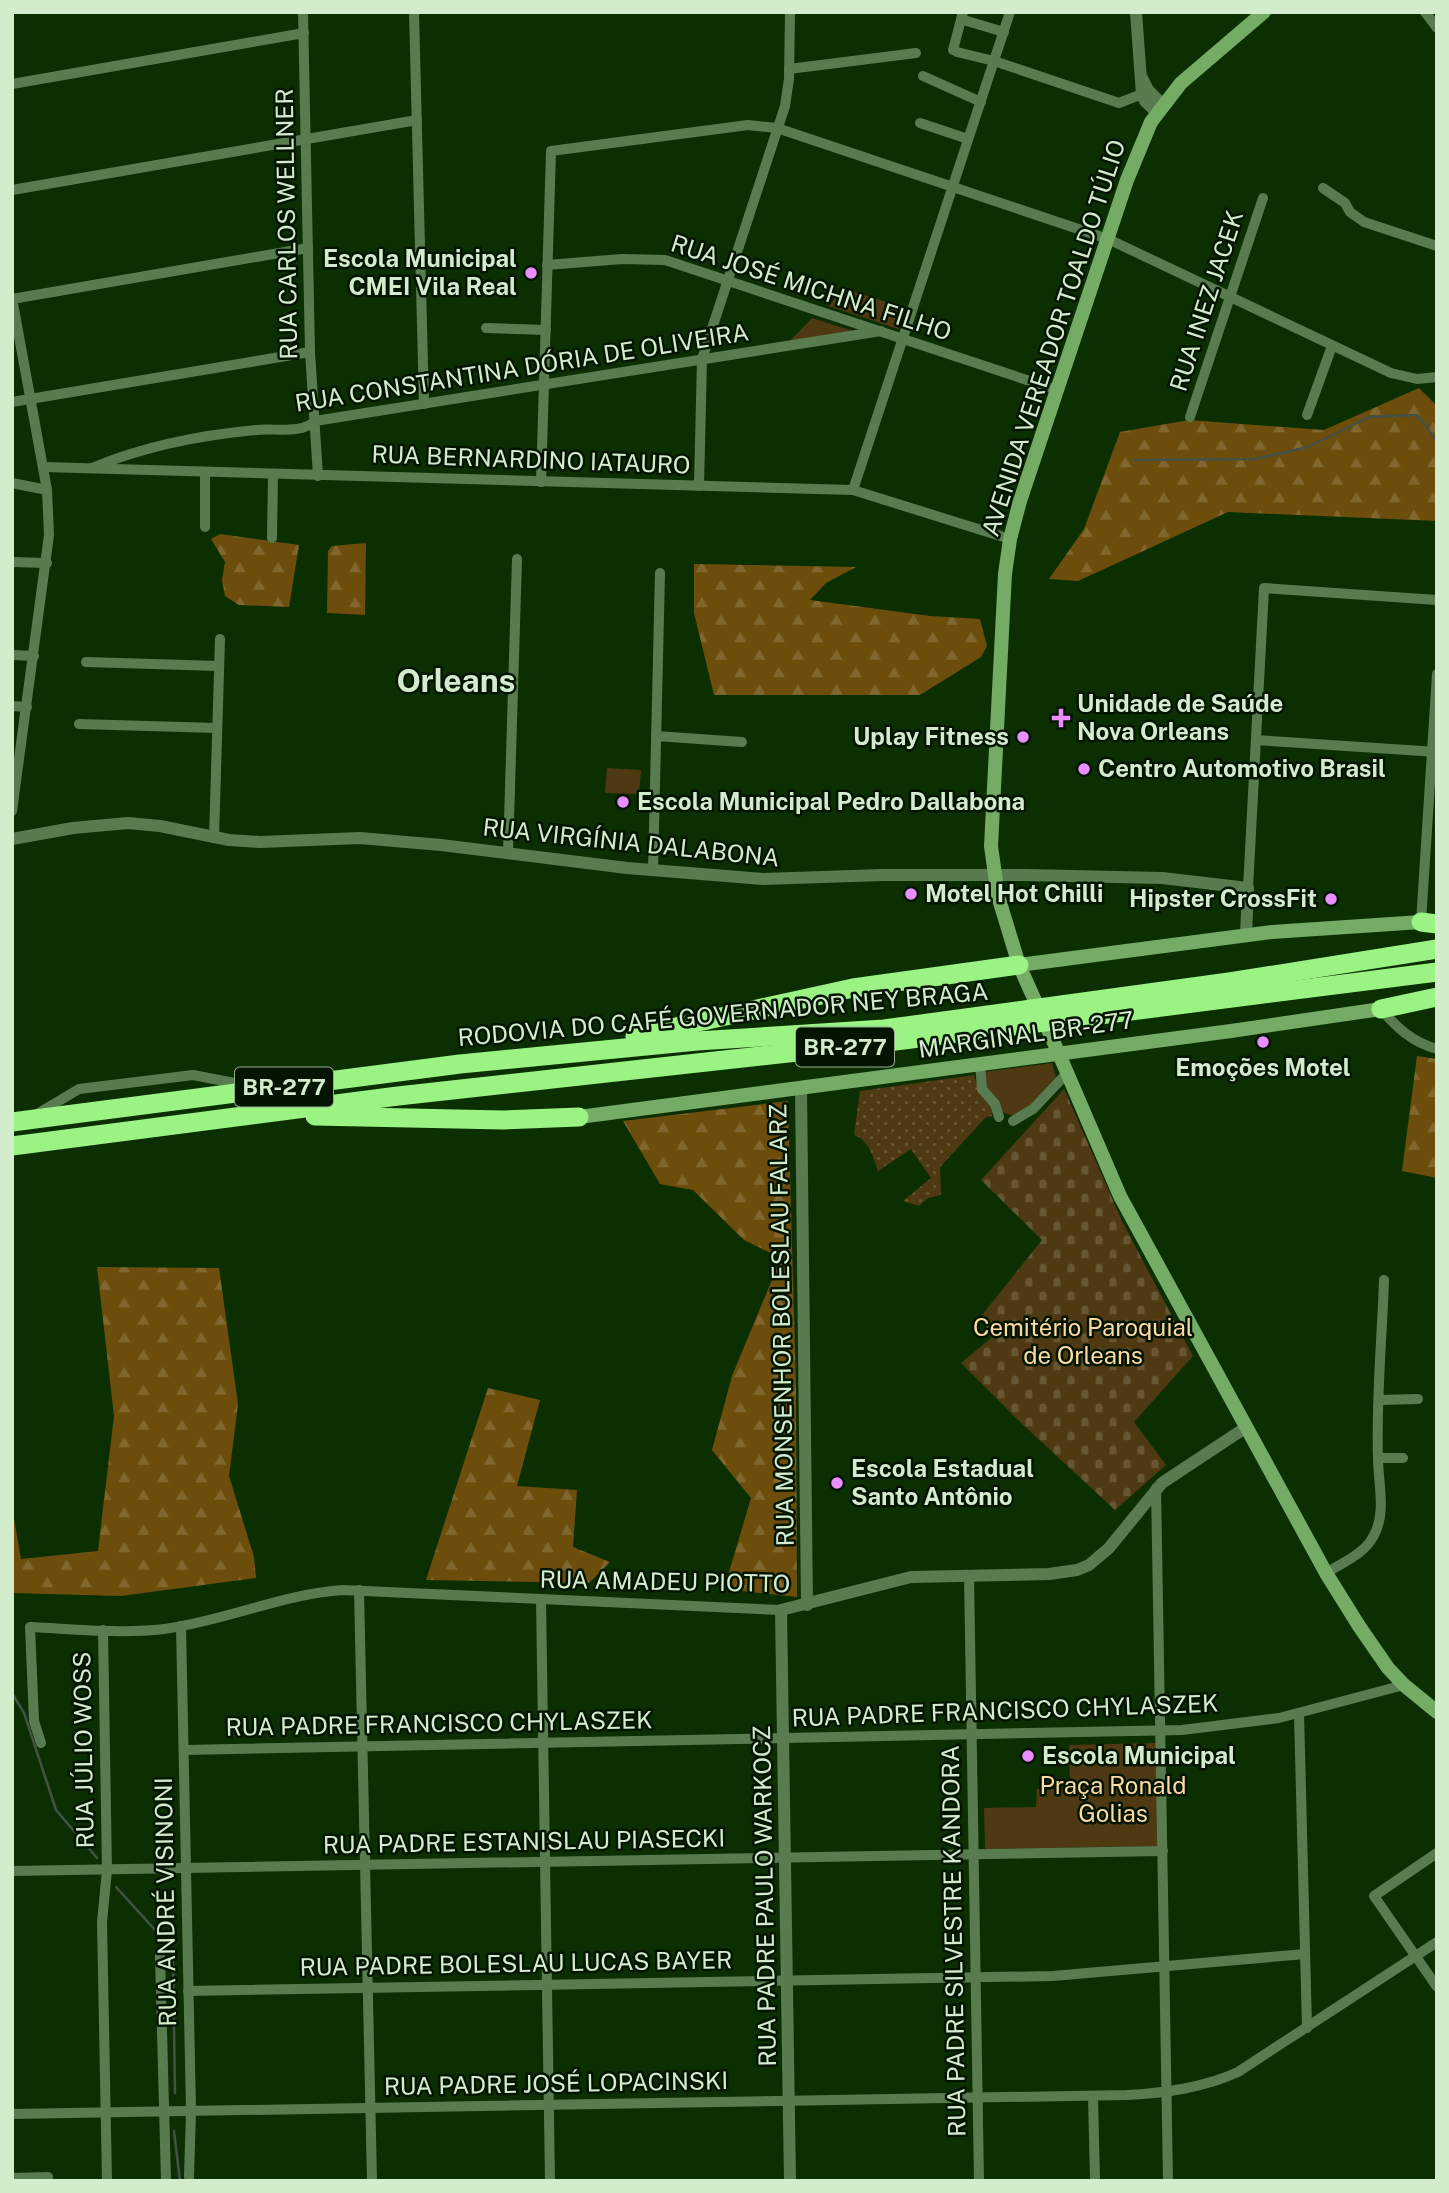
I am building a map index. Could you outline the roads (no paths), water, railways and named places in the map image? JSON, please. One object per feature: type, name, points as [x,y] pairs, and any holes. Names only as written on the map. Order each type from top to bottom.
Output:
[{"type":"highway","name":"RODOVIA DO CAFÉ GOVERNADOR NEY BRAGA","points":[[20,1121],[427,1067],[697,1041],[884,1029],[1202,986],[1437,949]]},
{"type":"highway","points":[[555,1054],[853,988],[1021,970]]},
{"type":"highway","name":"RODOVIA DO CAFÉ GOVERNADOR NEY BRAGA","points":[[12,1148],[251,1114],[888,1042],[1437,972]]},
{"type":"highway","points":[[1381,1009],[1437,997]]},
{"type":"highway","points":[[251,1114],[503,1120],[579,1117]]},
{"type":"main road","name":"AVENIDA VEREADOR TOALDO TÚLIO","points":[[1264,12],[1198,66],[1160,109],[1140,147],[1020,501],[1010,539],[1005,574],[991,846],[1003,917],[1021,970],[1128,1212],[1326,1573],[1388,1668],[1437,1712]]},
{"type":"main road","points":[[1021,970],[1246,935],[1431,922]]},
{"type":"main road","name":"MARGINAL BR-277","points":[[579,1117],[980,1064],[1057,1048],[1381,1009]]},
{"type":"street","name":"RUA CARLOS WELLNER","points":[[303,12],[310,352],[318,476]]},
{"type":"street","points":[[414,12],[424,404]]},
{"type":"street","points":[[699,486],[702,359],[787,96],[789,12]]},
{"type":"street","points":[[853,490],[1010,12]]},
{"type":"street","points":[[1136,12],[1142,94],[1145,101],[1160,109]]},
{"type":"street","points":[[1425,12],[1437,28]]},
{"type":"street","points":[[1003,32],[965,17],[955,51],[994,61],[1119,103],[1142,94]]},
{"type":"street","points":[[12,84],[303,33]]},
{"type":"street","points":[[789,69],[916,53]]},
{"type":"street","points":[[1141,75],[1160,109]]},
{"type":"street","points":[[923,76],[981,102]]},
{"type":"street","points":[[12,190],[417,120]]},
{"type":"street","points":[[920,123],[968,139]]},
{"type":"street","points":[[541,482],[551,151],[748,125],[777,128],[1108,239],[1391,373],[1404,377],[1435,378]]},
{"type":"street","points":[[1323,188],[1345,203],[1357,217],[1373,226],[1437,246]]},
{"type":"street","name":"RUA INEZ JACEK","points":[[1190,417],[1263,198]]},
{"type":"street","points":[[12,811],[16,756],[27,707],[49,535],[47,490],[12,298],[308,248]]},
{"type":"street","name":"RUA JOSÉ MICHNA FILHO","points":[[548,265],[622,259],[654,259],[679,264],[1057,390]]},
{"type":"street","points":[[486,328],[546,330]]},
{"type":"street","name":"RUA CONSTANTINA DÓRIA DE OLIVEIRA","points":[[90,469],[150,447],[244,431],[305,428],[315,421],[881,331]]},
{"type":"street","points":[[1307,415],[1332,346]]},
{"type":"street","points":[[12,402],[310,352]]},
{"type":"street","name":"RUA BERNARDINO IATAURO","points":[[43,467],[853,490],[1010,539]]},
{"type":"street","points":[[205,473],[205,527]]},
{"type":"street","points":[[272,538],[273,475]]},
{"type":"street","points":[[12,483],[47,490]]},
{"type":"street","points":[[508,853],[517,559]]},
{"type":"street","points":[[12,562],[47,564]]},
{"type":"street","points":[[653,870],[660,573]]},
{"type":"street","points":[[1246,935],[1265,588],[1437,600]]},
{"type":"street","points":[[214,838],[220,639]]},
{"type":"street","points":[[12,655],[34,656]]},
{"type":"street","points":[[86,662],[219,666]]},
{"type":"street","points":[[1431,922],[1437,674]]},
{"type":"street","points":[[12,706],[27,707]]},
{"type":"street","points":[[79,724],[217,728]]},
{"type":"street","points":[[656,736],[742,742]]},
{"type":"street","points":[[1256,740],[1434,751]]},
{"type":"street","name":"RUA VIRGÍNIA DALABONA","points":[[12,839],[73,828],[128,823],[160,826],[214,838],[260,842],[360,838],[653,870],[772,880],[994,874],[1162,878],[1248,888]]},
{"type":"street","name":"MARGINAL BR-277","points":[[1381,1009],[1437,1006]]},
{"type":"street","points":[[1381,1009],[1415,1041],[1437,1049]]},
{"type":"street","points":[[980,1064],[982,1089],[995,1104],[999,1117]]},
{"type":"street","points":[[1013,1121],[1033,1109],[1068,1072]]},
{"type":"street","name":"RUA MONSENHOR BOLESLAU FALARZ","points":[[801,1087],[807,1605]]},
{"type":"street","points":[[1326,1573],[1366,1547],[1374,1537],[1378,1525],[1381,1497],[1378,1458],[1384,1280]]},
{"type":"street","points":[[1379,1400],[1418,1398]]},
{"type":"street","name":"RUA AMADEU PIOTTO","points":[[41,1743],[34,1721],[30,1627],[151,1630],[181,1626],[315,1593],[359,1590],[781,1610],[911,1577],[1049,1574],[1077,1570],[1109,1548],[1167,1478],[1245,1428]]},
{"type":"street","points":[[1378,1458],[1403,1458]]},
{"type":"street","points":[[1156,1488],[1168,2181]]},
{"type":"street","name":"RUA PADRE SILVESTRE KANDORA","points":[[969,1575],[979,2181]]},
{"type":"street","points":[[359,1590],[372,2181]]},
{"type":"street","points":[[541,1600],[550,2181]]},
{"type":"street","name":"RUA PADRE PAULO WARKOCZ","points":[[781,1610],[790,2181]]},
{"type":"street","name":"RUA ANDRÉ VISINONI","points":[[181,1626],[191,2111],[189,2177]]},
{"type":"street","name":"RUA JÚLIO WOSS","points":[[103,1630],[107,1870],[102,1922],[107,2181]]},
{"type":"street","name":"RUA PADRE FRANCISCO CHYLASZEK","points":[[184,1750],[1161,1731],[1237,1725],[1299,1713],[1404,1685]]},
{"type":"street","points":[[1299,1713],[1307,2028]]},
{"type":"street","name":"RUA PADRE ESTANISLAU PIASECKI","points":[[12,1871],[1163,1851]]},
{"type":"street","points":[[1437,1853],[1374,1896],[1437,1987]]},
{"type":"street","name":"RUA PADRE JOSÉ LOPACINSKI","points":[[12,2114],[1093,2096],[1168,2092],[1231,2075],[1437,1942]]},
{"type":"street","name":"RUA PADRE BOLESLAU LUCAS BAYER","points":[[188,1991],[1076,1975],[1305,1954]]},
{"type":"street","points":[[160,1956],[166,2181]]},
{"type":"street","points":[[1093,2096],[1096,2181]]},
{"type":"street","points":[[12,2178],[48,2177]]},
{"type":"waterway","points":[[1135,460],[1255,459],[1308,447],[1369,417],[1417,415],[1437,441]]},
{"type":"waterway","points":[[12,1693],[24,1713],[56,1810],[97,1858]]},
{"type":"waterway","points":[[116,1887],[156,1931],[173,1962],[175,2093]]},
{"type":"waterway","points":[[174,2131],[180,2181]]},
{"type":"place","name":"Escola Municipal CMEI Vila Real","points":[[531,273]]},
{"type":"place","name":"Unidade de Saúde Nova Orleans","points":[[1061,718]]},
{"type":"place","name":"Uplay Fitness","points":[[1023,737]]},
{"type":"place","name":"Centro Automotivo Brasil","points":[[1084,769]]},
{"type":"place","name":"Escola Municipal Pedro Dallabona","points":[[623,802]]},
{"type":"place","name":"Motel Hot Chilli","points":[[911,894]]},
{"type":"place","name":"Hipster CrossFit","points":[[1331,899]]},
{"type":"place","name":"Emoções Motel","points":[[1263,1042]]},
{"type":"place","name":"Escola Estadual Santo Antônio","points":[[837,1483]]},
{"type":"place","name":"Escola Municipal","points":[[1028,1756]]},
{"type":"district","name":"Orleans","points":[[456,681]]},
{"type":"park label","name":"Cemitério Paroquial de Orleans","points":[[1083,1342]]},
{"type":"park label","name":"Praça Ronald Golias","points":[[1113,1800]]}]
